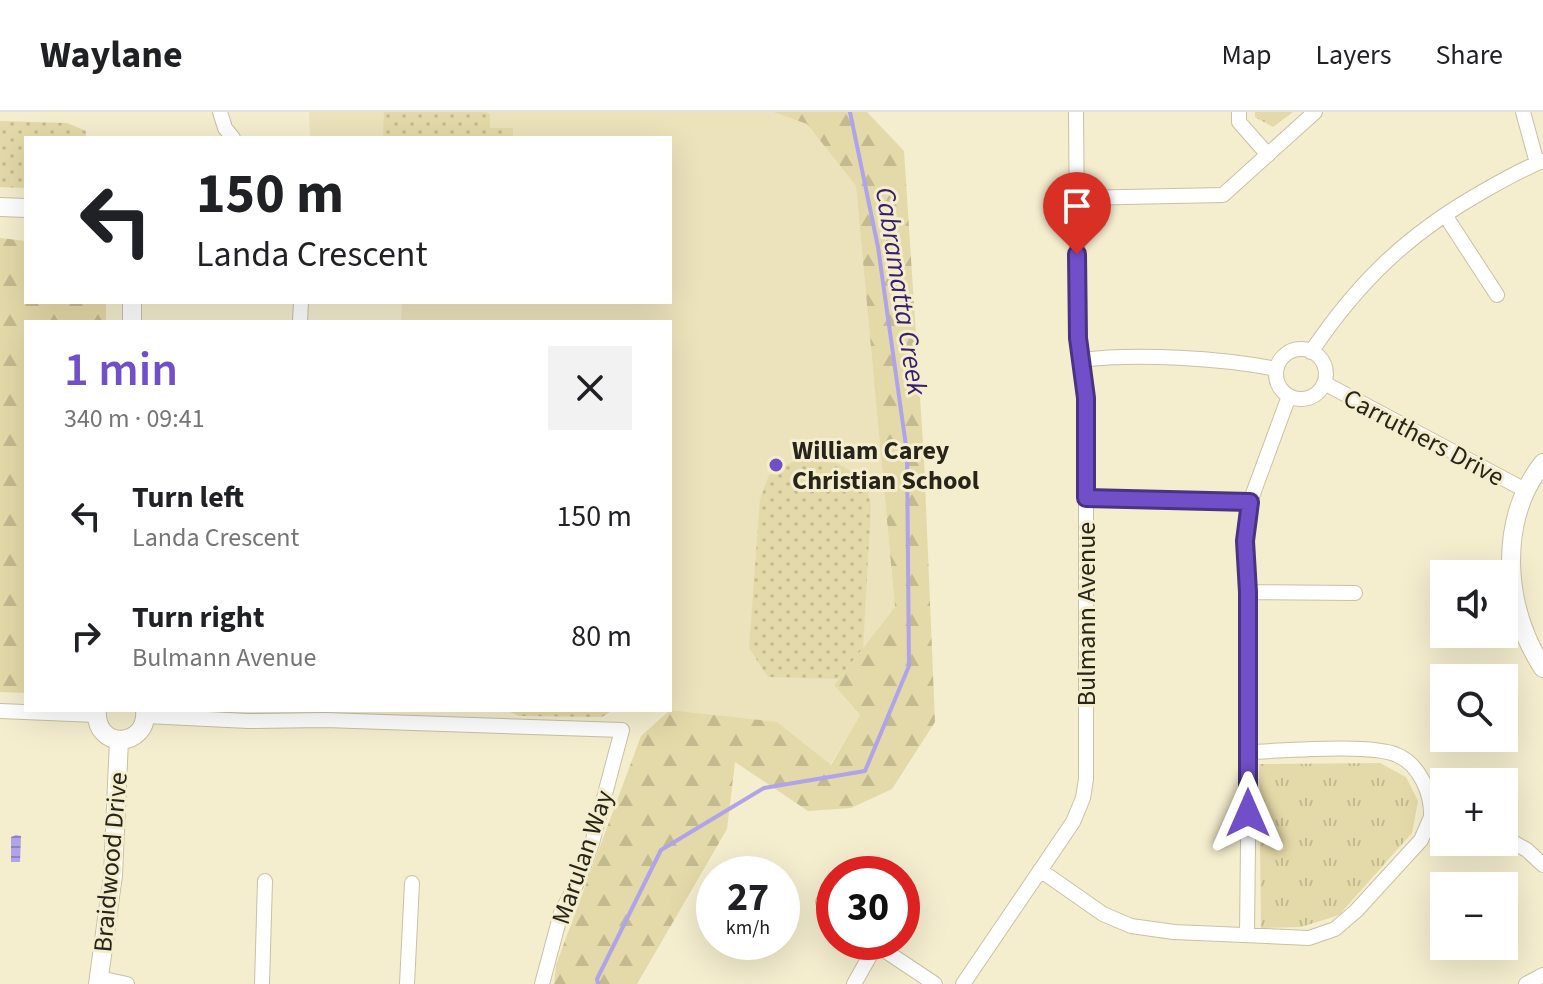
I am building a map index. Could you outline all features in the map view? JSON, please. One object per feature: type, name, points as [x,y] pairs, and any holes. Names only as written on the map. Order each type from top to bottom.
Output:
[{"type":"street","points":[[220,112],[231,136]]},
{"type":"street","name":"Bulmann Avenue","points":[[963,984],[1073,822],[1083,798],[1086,779],[1086,398],[1078,338],[1076,112]]},
{"type":"street","points":[[1239,112],[1239,122],[1268,155]]},
{"type":"street","points":[[1077,198],[1223,195],[1315,112]]},
{"type":"street","points":[[1311,352],[1375,270],[1400,246],[1497,183],[1540,162],[1523,112]]},
{"type":"street","points":[[0,207],[24,208]]},
{"type":"street","points":[[1445,215],[1497,295]]},
{"type":"street","points":[[1297,350],[1311,352],[1323,364],[1324,383],[1312,397],[1302,399],[1289,396],[1279,387],[1276,369],[1288,353],[1297,350]]},
{"type":"street","points":[[1081,360],[1248,363],[1276,369]]},
{"type":"street","name":"Carruthers Drive","points":[[1324,383],[1525,490]]},
{"type":"street","points":[[1247,935],[1249,752],[1245,541],[1250,502],[1289,396]]},
{"type":"street","points":[[1543,463],[1525,490],[1513,535],[1511,573],[1521,622],[1543,668]]},
{"type":"street","points":[[1086,498],[1250,502]]},
{"type":"street","points":[[1248,592],[1355,593]]},
{"type":"street","points":[[0,711],[24,711]]},
{"type":"street","points":[[96,712],[97,722],[105,734],[119,740],[140,731],[145,713],[287,716]]},
{"type":"street","name":"Marulan Way","points":[[287,716],[325,720],[622,730],[592,843],[579,879],[561,913],[542,984]]},
{"type":"street","name":"Braidwood Drive","points":[[99,981],[113,875],[119,740]]},
{"type":"street","points":[[1249,752],[1356,749],[1397,754],[1410,763],[1430,798]]},
{"type":"street","points":[[1040,870],[1103,914],[1131,926],[1174,932],[1293,939],[1323,935],[1335,929],[1356,911],[1430,828]]},
{"type":"street","points":[[1518,845],[1543,865]]},
{"type":"street","points":[[262,984],[265,881]]},
{"type":"street","points":[[407,984],[412,883]]},
{"type":"street","points":[[854,984],[866,960]]},
{"type":"street","points":[[898,960],[935,984]]},
{"type":"street","points":[[1526,984],[1543,975]]},
{"type":"street","points":[[99,981],[127,984]]},
{"type":"shaded area","name":"William Carey Christian School","points":[[309,112],[773,112],[807,124],[856,186],[895,607],[834,685],[860,715],[830,765],[776,722],[672,710],[672,320],[401,320],[402,304],[672,304],[672,136],[310,136]]},
{"type":"shaded area","points":[[21,836],[20,862],[11,862],[11,837]]},
{"type":"green space","points":[[384,112],[486,112],[490,114],[490,128],[513,128],[513,136],[383,136]]},
{"type":"green space","points":[[773,112],[867,112],[904,151],[924,459],[935,722],[892,789],[851,808],[808,811],[735,762],[727,829],[711,856],[696,856],[696,882],[637,984],[554,984],[556,965],[641,736],[668,712],[777,722],[831,765],[860,715],[834,685],[895,607],[856,186],[807,124]]},
{"type":"green space","points":[[1255,112],[1293,112],[1273,127],[1255,117]]},
{"type":"green space","points":[[0,121],[67,123],[86,131],[86,136],[24,136],[24,188],[0,187]]},
{"type":"green space","points":[[0,238],[24,241],[24,304],[106,304],[106,320],[24,320],[24,693],[0,692]]},
{"type":"green space","points":[[796,460],[837,463],[865,480],[871,506],[863,649],[838,679],[768,677],[749,648],[760,499],[769,475]]},
{"type":"green space","points":[[510,712],[610,712],[602,717],[519,716]]},
{"type":"green space","points":[[1380,763],[1406,777],[1418,801],[1412,833],[1339,915],[1301,927],[1261,928],[1259,764]]},
{"type":"waterway","name":"Cabramatta Creek","points":[[598,984],[597,979],[661,850],[764,788],[865,771],[909,666],[907,453],[878,247],[850,112]]},
{"type":"place","name":"William Carey Christian School","points":[[776,465]]},
{"type":"route","points":[[1077,254],[1078,338],[1086,398],[1086,498],[1250,502],[1245,541],[1248,592],[1248,813]]}]
